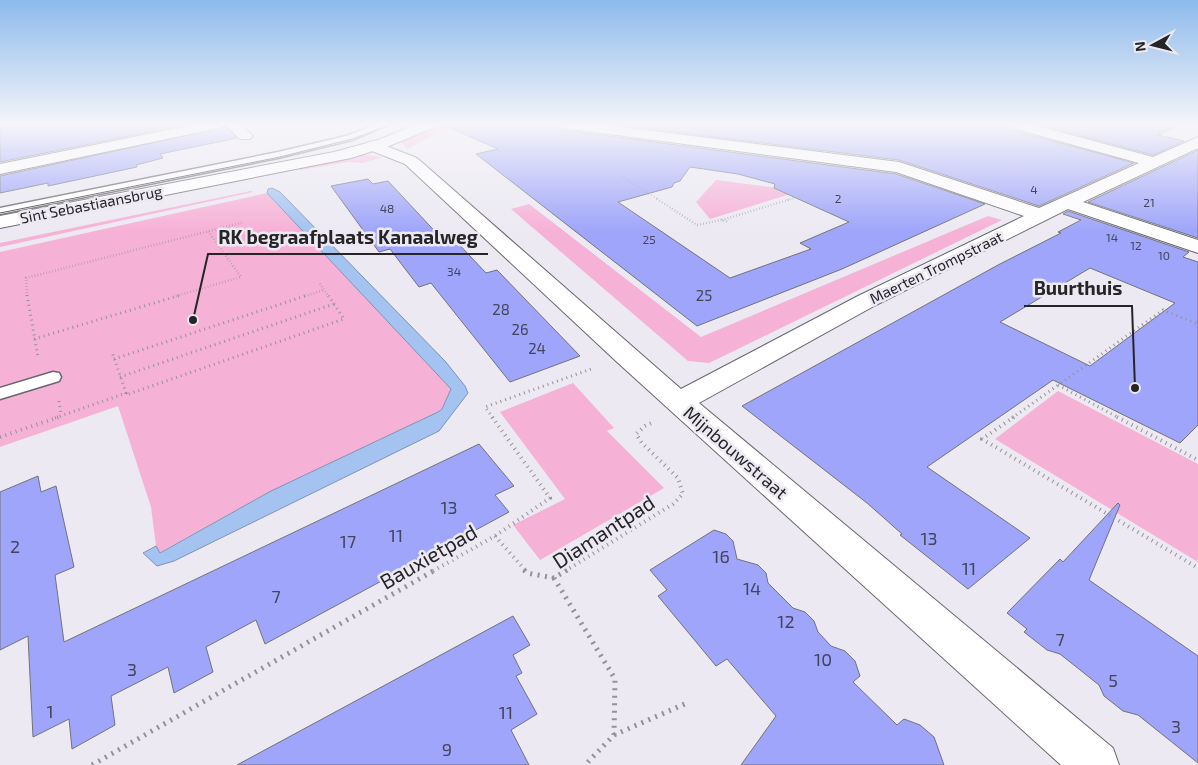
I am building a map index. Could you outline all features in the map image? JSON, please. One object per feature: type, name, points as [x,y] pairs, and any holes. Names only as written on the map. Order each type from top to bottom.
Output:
[{"type":"street","points":[[0,169],[45,160]]},
{"type":"street","name":"Sint Sebastiaansbrug","points":[[0,222],[301,162],[324,160]]},
{"type":"street","name":"Mijnbouwstraat","points":[[408,160],[626,356],[1096,765]]},
{"type":"street","points":[[842,160],[899,167],[1040,215]]},
{"type":"street","points":[[1146,160],[1155,162]]},
{"type":"street","name":"Maerten Trompstraat","points":[[679,402],[866,301],[1040,215],[1160,160]]},
{"type":"street","points":[[1069,203],[1198,247]]},
{"type":"lane","name":"Sint Sebastiaansbrug","points":[[0,211],[255,160]]},
{"type":"lane","points":[[0,394],[53,376]]},
{"type":"path","points":[[620,176],[697,225],[721,220],[801,196]]},
{"type":"path","points":[[721,220],[729,222]]},
{"type":"path","points":[[53,376],[38,361],[27,304],[26,278],[244,222]]},
{"type":"path","points":[[34,340],[241,277],[208,231]]},
{"type":"path","points":[[0,437],[344,319],[320,284]]},
{"type":"path","points":[[114,359],[324,290]]},
{"type":"path","points":[[120,377],[334,304]]},
{"type":"path","points":[[1198,324],[1163,310],[982,439],[1198,568]]},
{"type":"path","points":[[112,352],[126,393]]},
{"type":"path","name":"Bauxietpad","points":[[92,765],[495,536],[550,498],[485,407],[626,356]]},
{"type":"path","points":[[1058,385],[1198,460]]},
{"type":"path","name":"Diamantpad","points":[[614,735],[615,679],[554,578],[673,504],[683,494],[678,478],[642,443],[636,434],[645,426],[668,417],[679,402]]},
{"type":"path","points":[[60,405],[61,416]]},
{"type":"path","points":[[495,536],[527,574],[554,578]]},
{"type":"path","points":[[585,765],[614,735],[687,703]]},
{"type":"shaded area","points":[[336,160],[374,160],[362,163],[347,162],[299,169]]},
{"type":"shaded area","points":[[716,180],[800,191],[710,219],[696,202]]},
{"type":"shaded area","points":[[253,192],[0,247],[0,243]]},
{"type":"shaded area","points":[[267,193],[451,389],[442,409],[438,412],[271,491],[159,553],[156,546],[151,507],[118,406],[0,447],[0,252]]},
{"type":"shaded area","points":[[529,204],[701,337],[988,216],[1002,220],[709,363],[688,361],[511,209]]},
{"type":"shaded area","points":[[573,383],[614,428],[607,431],[664,488],[540,560],[513,525],[565,499],[500,412]]},
{"type":"shaded area","points":[[1058,391],[1198,464],[1198,562],[995,439]]},
{"type":"water","points":[[272,188],[280,192],[445,361],[465,386],[468,393],[439,431],[174,561],[157,566],[143,553],[156,546],[160,553],[271,491],[438,412],[442,409],[451,389],[267,193],[268,189]]},
{"type":"building","points":[[75,160],[156,160],[136,165],[137,167],[48,186],[48,183],[0,193],[0,176]]},
{"type":"building","points":[[483,160],[788,160],[896,174],[985,204],[842,269],[697,326]],"holes":[[[690,167],[738,174],[775,184],[774,188],[849,222],[800,243],[811,249],[730,278],[618,202],[672,187],[674,183],[680,181]]]},
{"type":"building","points":[[897,160],[1122,160],[1134,163],[1039,206]]},
{"type":"building","points":[[1177,160],[1198,160],[1198,238],[1088,202]]},
{"type":"building","points":[[368,179],[373,184],[388,181],[443,240],[453,238],[486,273],[497,270],[580,356],[510,382],[431,283],[419,287],[390,249],[379,252],[331,186]]},
{"type":"building","points":[[1068,211],[1189,252],[1183,257],[1198,262],[1198,425],[1180,443],[1053,380],[927,467],[1030,538],[968,589],[900,535],[902,534],[867,503],[742,406],[998,265],[1061,233],[1058,232],[1081,220],[1063,214]],"holes":[[[1090,268],[1175,303],[1090,366],[1000,322]]]},
{"type":"building","points":[[479,444],[514,486],[495,495],[509,512],[265,644],[256,620],[206,647],[213,672],[174,693],[168,667],[111,696],[115,725],[72,749],[69,719],[33,737],[28,636],[0,650],[0,492],[38,476],[41,492],[56,486],[74,567],[55,575],[64,642]]},
{"type":"building","points":[[1118,503],[1120,505],[1089,580],[1198,656],[1198,763],[1138,715],[1123,711],[1104,696],[1099,685],[1060,654],[1047,650],[1024,632],[1027,629],[1007,613],[1060,559],[1063,562]]},
{"type":"building","points":[[714,530],[726,534],[733,541],[737,559],[758,565],[766,573],[768,583],[793,608],[805,612],[814,621],[818,632],[831,646],[845,651],[855,661],[860,676],[853,682],[897,725],[904,719],[920,725],[934,737],[944,765],[741,765],[776,716],[727,659],[716,666],[658,596],[667,590],[650,570]]},
{"type":"building","points":[[513,616],[530,645],[513,655],[522,673],[516,676],[537,714],[511,730],[529,765],[237,765]]},
{"type":"tram line","points":[[0,213],[267,160]]},
{"type":"place","name":"RK begraafplaats Kanaalweg","points":[[193,320]]},
{"type":"place","name":"Buurthuis","points":[[1135,388]]}]
